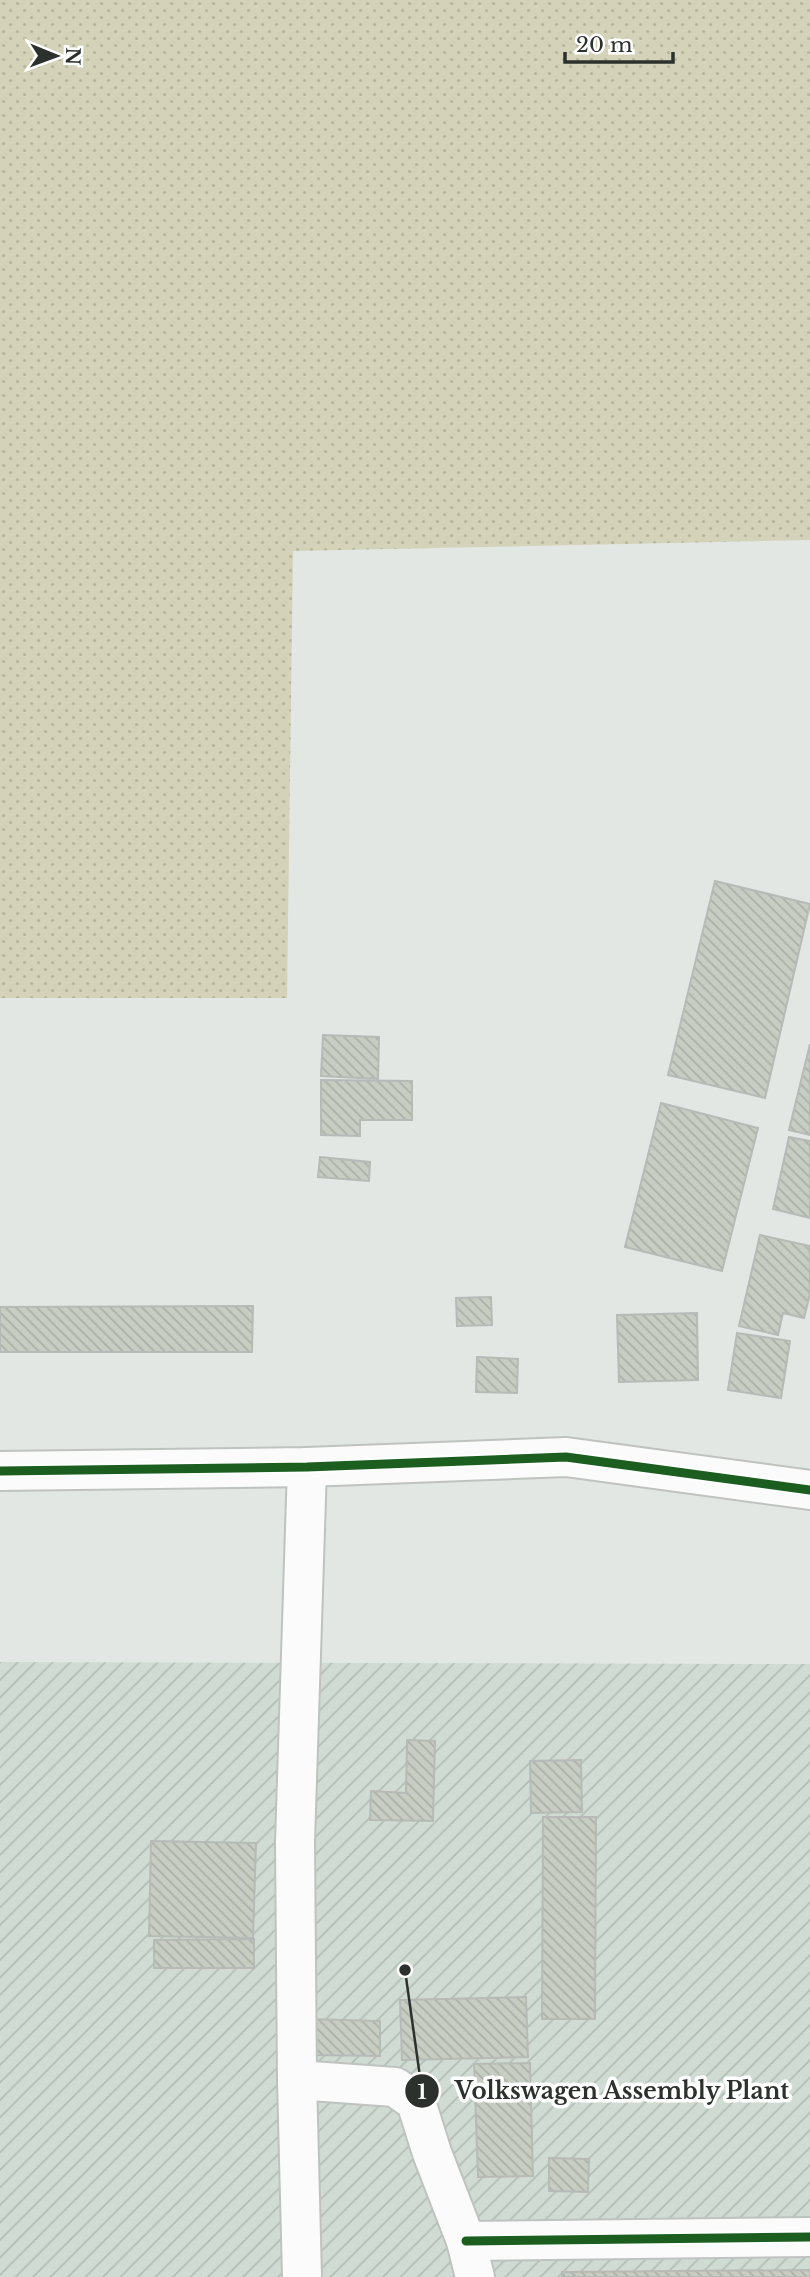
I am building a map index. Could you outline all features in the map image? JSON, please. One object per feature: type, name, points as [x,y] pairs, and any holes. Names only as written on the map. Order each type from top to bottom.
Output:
[{"type":"street","points":[[0,1471],[307,1466],[566,1457],[810,1489]]},
{"type":"street","points":[[302,2277],[295,1842],[307,1466]]},
{"type":"street","points":[[297,2080],[395,2087],[416,2102],[471,2259],[810,2237]]},
{"type":"shaded area","points":[[0,1662],[810,1664],[810,2277],[0,2277]]},
{"type":"green space","points":[[0,0],[810,0],[810,540],[293,551],[287,998],[0,998]]},
{"type":"building","points":[[715,881],[810,904],[765,1098],[668,1075]]},
{"type":"building","points":[[323,1035],[379,1037],[378,1079],[321,1076]]},
{"type":"building","points":[[810,1044],[810,1135],[789,1130]]},
{"type":"building","points":[[321,1080],[412,1081],[412,1120],[360,1120],[360,1136],[321,1135]]},
{"type":"building","points":[[661,1103],[758,1128],[722,1271],[625,1247]]},
{"type":"building","points":[[789,1137],[810,1141],[810,1218],[773,1209]]},
{"type":"building","points":[[320,1157],[370,1162],[369,1181],[318,1177]]},
{"type":"building","points":[[760,1235],[810,1246],[810,1294],[804,1318],[783,1313],[778,1335],[739,1326]]},
{"type":"building","points":[[491,1297],[492,1325],[457,1326],[456,1298]]},
{"type":"building","points":[[253,1306],[252,1352],[0,1352],[0,1307]]},
{"type":"building","points":[[697,1313],[698,1380],[619,1382],[617,1315]]},
{"type":"building","points":[[737,1333],[790,1341],[781,1398],[728,1390]]},
{"type":"building","points":[[477,1357],[518,1359],[517,1393],[476,1392]]},
{"type":"building","points":[[407,1740],[435,1741],[433,1821],[370,1820],[371,1791],[406,1793]]},
{"type":"building","points":[[581,1760],[582,1812],[531,1813],[530,1761]]},
{"type":"building","points":[[543,1817],[596,1817],[595,2019],[542,2019]]},
{"type":"building","points":[[151,1841],[256,1843],[253,1938],[149,1936]]},
{"type":"building","points":[[254,1939],[254,1968],[154,1968],[154,1940]]},
{"type":"building","points":[[526,1997],[528,2057],[402,2060],[400,2000]]},
{"type":"building","points":[[308,2019],[380,2021],[380,2056],[308,2055]]},
{"type":"building","points":[[530,2063],[533,2176],[478,2177],[474,2064]]},
{"type":"building","points":[[549,2158],[589,2159],[588,2192],[549,2191]]},
{"type":"building","points":[[810,2270],[810,2277],[562,2277],[562,2272]]},
{"type":"cycle path","points":[[0,1471],[307,1467],[566,1457],[810,1490]]},
{"type":"cycle path","points":[[466,2241],[810,2237]]},
{"type":"place","name":"Volkswagen Assembly Plant","points":[[405,1970]]}]
